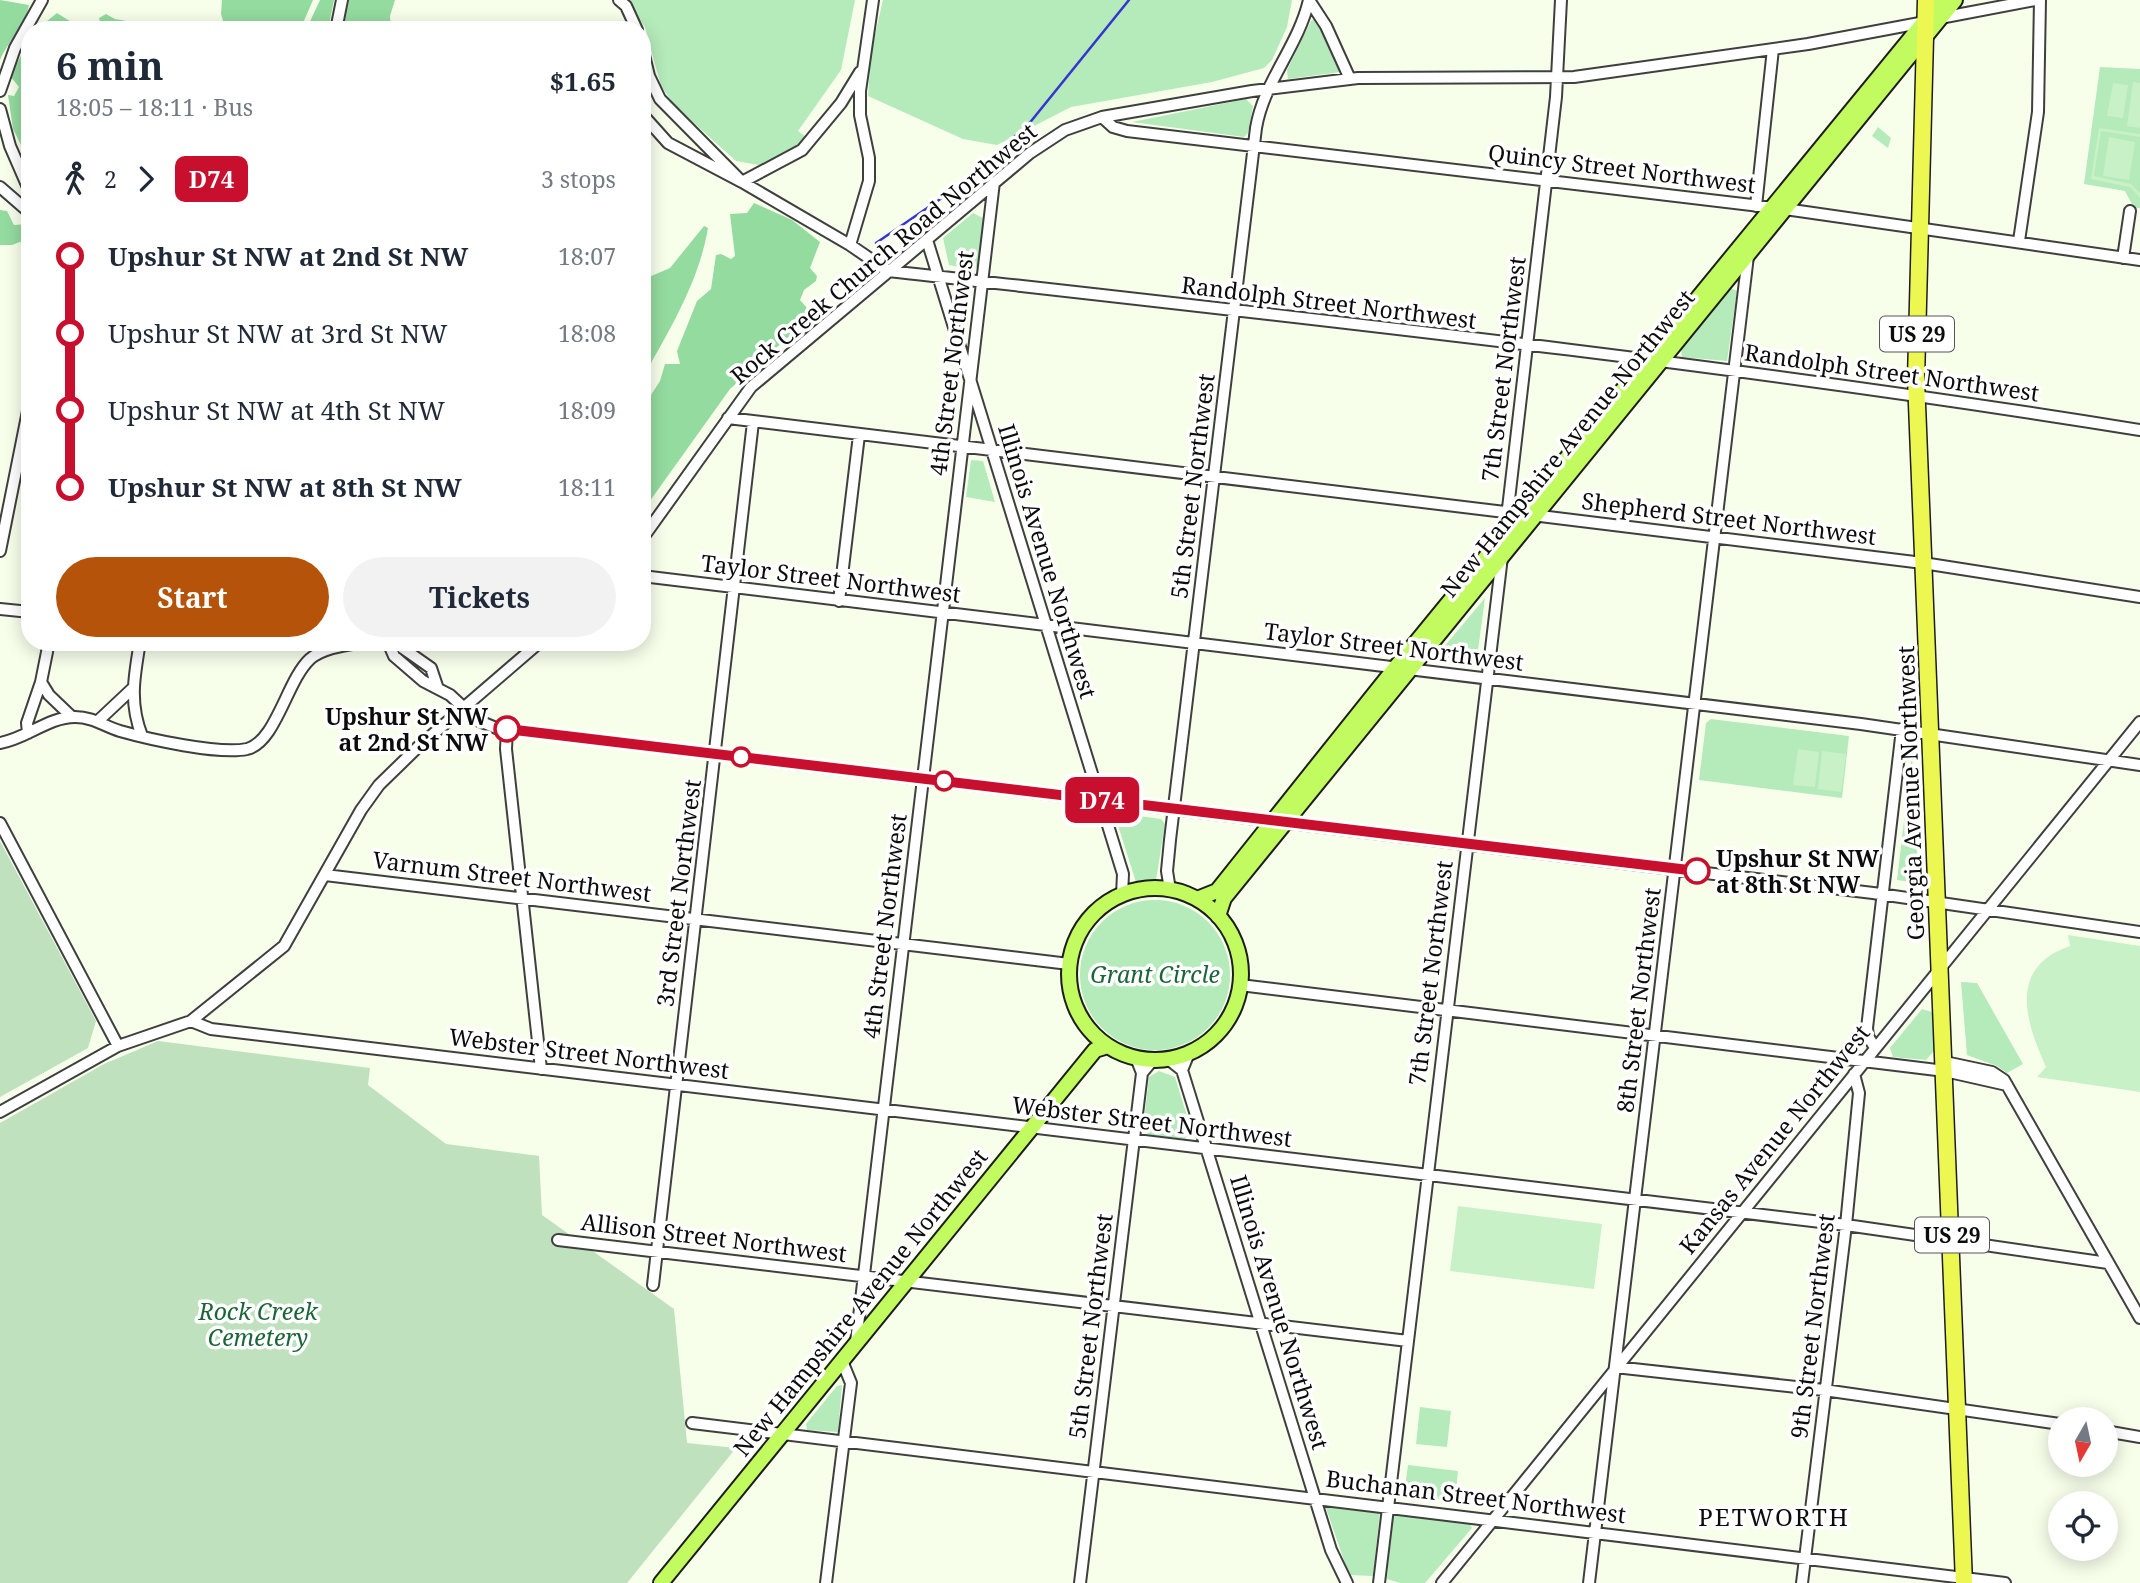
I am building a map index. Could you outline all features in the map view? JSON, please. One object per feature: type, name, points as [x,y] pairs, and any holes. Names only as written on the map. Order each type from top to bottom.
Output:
[{"type":"highway","name":"Georgia Avenue Northwest","points":[[1926,0],[1930,26],[1920,226],[1916,395],[1964,1580]]},
{"type":"main road","name":"New Hampshire Avenue Northwest","points":[[1930,26],[1942,0]]},
{"type":"main road","name":"New Hampshire Avenue Northwest","points":[[1655,361],[1771,207],[1955,0]]},
{"type":"main road","name":"New Hampshire Avenue Northwest","points":[[1218,916],[1224,898],[1395,668],[1522,514],[1748,256],[1771,207]]},
{"type":"main road","name":"New Hampshire Avenue Northwest","points":[[1197,899],[1217,891],[1411,670],[1502,559],[1522,514]]},
{"type":"main road","points":[[1143,889],[1170,890],[1197,899],[1218,916],[1237,950],[1240,985],[1234,1009],[1223,1026],[1204,1045],[1189,1053],[1160,1059],[1136,1058],[1101,1048],[1075,1008],[1070,991],[1069,964],[1075,942],[1086,922],[1102,906],[1122,895],[1143,889]]},
{"type":"main road","name":"New Hampshire Avenue Northwest","points":[[663,1582],[1031,1128],[1101,1048]]},
{"type":"street","points":[[30,21],[42,0]]},
{"type":"street","points":[[338,21],[342,0]]},
{"type":"street","points":[[619,0],[626,6],[633,21]]},
{"type":"street","points":[[850,245],[869,181],[869,158],[860,115],[860,72],[873,0]]},
{"type":"street","points":[[1309,0],[1326,26],[1350,79]]},
{"type":"street","name":"5th Street Northwest","points":[[1170,890],[1167,871],[1174,809],[1259,110],[1298,33],[1309,0]]},
{"type":"street","name":"7th Street Northwest","points":[[1522,514],[1526,346],[1558,77],[1561,0]]},
{"type":"street","name":"Rock Creek Church Road Northwest","points":[[651,526],[757,381],[994,182],[1051,138],[1102,117],[1268,89],[1350,79],[1584,76],[1930,26],[2035,0]]},
{"type":"street","points":[[2019,241],[2038,112],[2040,0]]},
{"type":"street","points":[[0,91],[21,37]]},
{"type":"street","points":[[1771,207],[1773,49]]},
{"type":"street","points":[[742,183],[802,150],[841,103],[860,72]]},
{"type":"street","points":[[651,80],[660,99],[742,183]]},
{"type":"street","points":[[0,109],[10,146],[21,171]]},
{"type":"street","name":"Quincy Street Northwest","points":[[1102,117],[1113,127],[1127,131],[1771,207],[1920,226],[2140,260]]},
{"type":"street","points":[[651,124],[668,143],[850,245],[888,271]]},
{"type":"street","name":"4th Street Northwest","points":[[856,1342],[994,182]]},
{"type":"street","points":[[0,187],[21,205]]},
{"type":"street","points":[[2123,258],[2130,211]]},
{"type":"street","name":"Illinois Avenue Northwest","points":[[927,240],[1124,874],[1122,895]]},
{"type":"street","name":"8th Street Northwest","points":[[1589,1583],[1748,256]]},
{"type":"street","name":"Randolph Street Northwest","points":[[888,271],[1655,361],[1916,395],[2140,430]]},
{"type":"street","name":"Shepherd Street Northwest","points":[[728,418],[1923,563],[2140,597]]},
{"type":"street","name":"3rd Street Northwest","points":[[653,1285],[753,422]]},
{"type":"street","points":[[839,601],[859,435]]},
{"type":"street","points":[[0,551],[21,446]]},
{"type":"street","name":"7th Street Northwest","points":[[1379,1583],[1505,535]]},
{"type":"street","name":"Taylor Street Northwest","points":[[651,577],[1902,729],[2140,765]]},
{"type":"street","points":[[0,609],[21,611]]},
{"type":"street","points":[[27,733],[27,723],[41,682],[47,651]]},
{"type":"street","points":[[138,651],[132,689],[133,713],[142,736]]},
{"type":"street","points":[[0,743],[72,717],[99,720],[117,730],[142,736],[221,750],[248,748],[264,738],[311,658],[328,651]]},
{"type":"street","points":[[392,651],[394,656],[423,681],[437,686],[484,724],[507,729],[1883,894],[2140,932]]},
{"type":"street","points":[[407,651],[431,668],[437,686]]},
{"type":"street","points":[[0,1112],[118,1046],[191,1021],[286,944],[361,810],[379,785],[418,747],[530,651]]},
{"type":"street","points":[[41,682],[49,695],[72,717]]},
{"type":"street","points":[[99,720],[132,689]]},
{"type":"street","name":"Kansas Avenue Northwest","points":[[1441,1583],[2140,722]]},
{"type":"street","points":[[507,729],[506,748],[541,1069]]},
{"type":"street","points":[[1875,1048],[1867,1028],[1902,729]]},
{"type":"street","points":[[0,823],[118,1046]]},
{"type":"street","name":"Varnum Street Northwest","points":[[325,875],[1069,964]]},
{"type":"street","points":[[1240,985],[1866,1060],[1992,1072],[2007,1085],[2140,1318]]},
{"type":"street","name":"Webster Street Northwest","points":[[191,1021],[211,1029],[1846,1225],[2108,1263]]},
{"type":"street","points":[[1142,1073],[1160,1059],[1182,1070],[1189,1053]]},
{"type":"street","name":"5th Street Northwest","points":[[1080,1583],[1142,1073],[1136,1058]]},
{"type":"street","name":"Illinois Avenue Northwest","points":[[1182,1070],[1337,1568],[1347,1583]]},
{"type":"street","name":"9th Street Northwest","points":[[1802,1583],[1846,1225],[1859,1093],[1854,1074]]},
{"type":"street","name":"Allison Street Northwest","points":[[562,1240],[1408,1341]]},
{"type":"street","points":[[826,1583],[851,1384],[842,1361]]},
{"type":"street","points":[[1615,1367],[1824,1390],[2048,1422]]},
{"type":"street","name":"Buchanan Street Northwest","points":[[691,1423],[1596,1531],[1964,1580],[2005,1583]]},
{"type":"street","points":[[2118,1433],[2140,1437]]},
{"type":"street","name":"Illinois Avenue Northwest","points":[[1335,1583],[1337,1568]]},
{"type":"green space","points":[[0,0],[29,5],[24,19],[0,60]]},
{"type":"green space","points":[[222,0],[313,0],[304,21],[223,21]]},
{"type":"green space","points":[[320,0],[334,0],[330,21],[310,21]]},
{"type":"green space","points":[[349,0],[395,0],[390,21],[344,21]]},
{"type":"green space","points":[[625,0],[855,0],[841,70],[798,131],[806,137],[794,150],[759,165],[736,161],[675,106],[661,86],[651,49],[651,21],[641,21]]},
{"type":"green space","points":[[883,0],[1292,0],[1287,27],[1272,60],[1264,68],[1212,82],[1071,107],[997,145],[963,139],[868,96],[871,52]]},
{"type":"green space","points":[[57,13],[70,21],[47,21]]},
{"type":"green space","points":[[106,14],[126,21],[100,21],[99,18]]},
{"type":"green space","points":[[1315,18],[1340,72],[1288,79],[1287,70]]},
{"type":"green space","points":[[21,56],[21,145],[13,129],[8,95],[14,96],[19,87],[10,76]]},
{"type":"green space","points":[[2100,67],[2140,69],[2140,208],[2134,208],[2125,191],[2084,184]]},
{"type":"green space","points":[[2133,82],[2140,83],[2140,128],[2127,126]]},
{"type":"green space","points":[[2113,83],[2128,85],[2123,118],[2107,116]]},
{"type":"green space","points":[[1246,99],[1253,106],[1248,133],[1244,137],[1132,122]]},
{"type":"green space","points":[[1878,127],[1891,138],[1888,148],[1872,136]]},
{"type":"green space","points":[[2099,128],[2140,134],[2140,137],[2101,131],[2094,176],[2131,184],[2140,193],[2140,198],[2130,187],[2091,179]]},
{"type":"green space","points":[[2109,137],[2135,142],[2129,180],[2103,176]]},
{"type":"green space","points":[[754,203],[792,220],[820,242],[810,268],[817,276],[816,281],[804,290],[800,300],[813,315],[730,389],[651,499],[651,395],[660,381],[665,364],[680,364],[677,351],[697,301],[711,289],[716,255],[721,254],[731,259],[735,256],[730,214],[747,213]]},
{"type":"green space","points":[[0,210],[7,211],[14,225],[21,225],[21,242],[0,245]]},
{"type":"green space","points":[[973,213],[983,218],[978,267],[969,269],[949,265],[943,238]]},
{"type":"green space","points":[[704,226],[708,228],[698,268],[690,287],[651,362],[651,276],[670,268]]},
{"type":"green space","points":[[1730,288],[1737,291],[1727,361],[1682,357],[1681,349]]},
{"type":"green space","points":[[971,460],[983,461],[995,502],[966,497]]},
{"type":"green space","points":[[1485,598],[1476,665],[1438,659],[1438,654]]},
{"type":"green space","points":[[1904,655],[1908,655],[1910,711],[1901,711]]},
{"type":"green space","points":[[1711,719],[1849,736],[1842,798],[1699,780],[1706,723]]},
{"type":"green space","points":[[1798,749],[1819,752],[1815,787],[1793,785]]},
{"type":"green space","points":[[1822,751],[1846,754],[1841,792],[1818,789]]},
{"type":"green space","points":[[1912,754],[1919,883],[1897,880]]},
{"type":"green space","points":[[1118,813],[1161,819],[1165,824],[1156,880],[1136,882],[1115,816]]},
{"type":"green space","points":[[0,841],[96,1021],[88,1048],[0,1097]]},
{"type":"green space","name":"Grant Circle","points":[[1155,900],[1184,906],[1208,922],[1224,946],[1230,975],[1224,1004],[1208,1028],[1184,1044],[1155,1050],[1126,1044],[1102,1028],[1086,1004],[1080,975],[1086,946],[1102,922],[1126,906]]},
{"type":"green space","points":[[2068,935],[2140,946],[2140,1092],[2037,1077],[2046,1067],[2028,1014],[2030,981],[2037,967],[2050,955],[2070,946]]},
{"type":"green space","points":[[1961,982],[1977,983],[2023,1064],[2007,1073],[1997,1066],[1967,1055]]},
{"type":"green space","points":[[1922,1009],[1932,1012],[1934,1051],[1926,1060],[1893,1057],[1890,1048]]},
{"type":"green space","name":"Rock Creek Cemetery","points":[[158,1041],[370,1068],[368,1085],[446,1144],[539,1156],[542,1215],[674,1309],[687,1443],[736,1448],[627,1583],[0,1583],[0,1123],[104,1064]]},
{"type":"green space","points":[[1159,1071],[1175,1077],[1191,1129],[1185,1139],[1149,1135],[1143,1129],[1149,1077]]},
{"type":"green space","points":[[1458,1206],[1602,1224],[1594,1289],[1450,1271]]},
{"type":"green space","points":[[842,1385],[838,1432],[807,1430],[806,1424],[837,1386]]},
{"type":"green space","points":[[1420,1407],[1451,1411],[1447,1447],[1416,1444]]},
{"type":"green space","points":[[1408,1465],[1458,1471],[1455,1501],[1404,1495]]},
{"type":"green space","points":[[1325,1505],[1380,1511],[1373,1576],[1349,1575]]},
{"type":"green space","points":[[1392,1513],[1470,1523],[1472,1528],[1425,1583],[1400,1583],[1387,1579]]},
{"type":"waterway","points":[[876,243],[955,189],[1028,125],[1129,0]]},
{"type":"bus line","name":"D74","points":[[507,729],[1697,871]]},
{"type":"place","name":"Upshur St NW at 2nd St NW","points":[[507,729]]},
{"type":"place","name":"Upshur St NW at 8th St NW","points":[[1697,871]]},
{"type":"district","name":"PETWORTH","points":[[1774,1516]]}]
